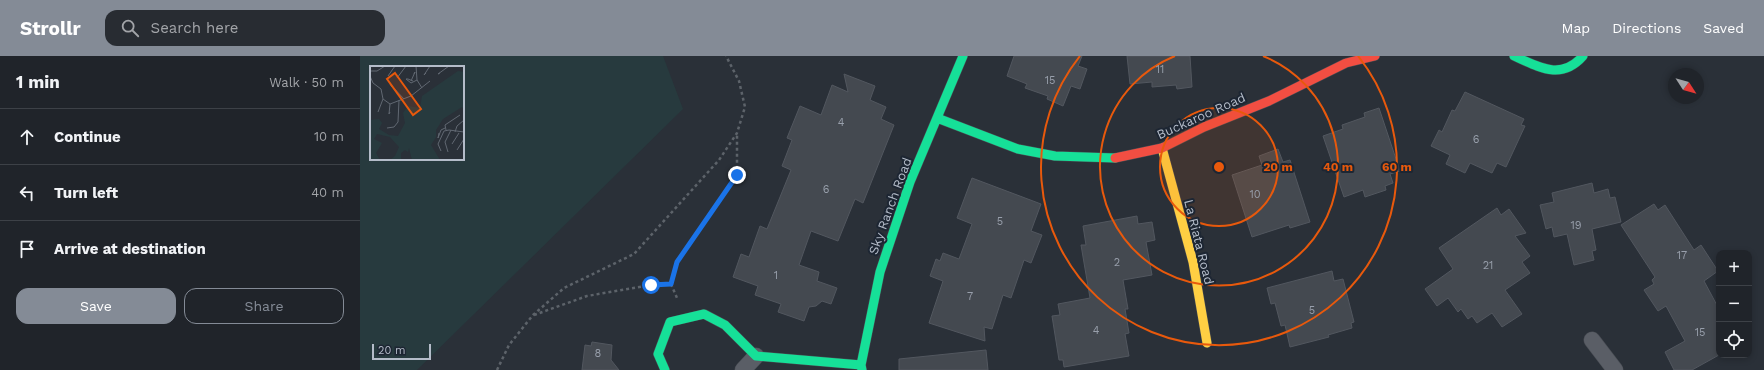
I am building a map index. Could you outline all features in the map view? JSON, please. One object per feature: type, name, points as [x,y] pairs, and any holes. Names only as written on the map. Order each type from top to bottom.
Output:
[{"type":"street","name":"Sky Ranch Road","points":[[861,367],[880,272],[910,182],[963,56]]},
{"type":"street","name":"Buckaroo Road","points":[[937,118],[1018,150],[1055,156],[1111,158],[1162,148],[1204,126],[1269,101],[1344,60],[1375,56]]},
{"type":"street","points":[[1514,56],[1552,71],[1562,71],[1574,67],[1583,56]]},
{"type":"street","name":"La Riata Road","points":[[1162,148],[1193,262],[1207,343]]},
{"type":"street","points":[[665,370],[658,354],[670,322],[704,314],[725,325],[756,356],[861,367]]},
{"type":"street","points":[[1592,340],[1615,370]]},
{"type":"street","points":[[743,370],[756,356]]},
{"type":"path","points":[[497,370],[509,345],[532,315],[564,288],[634,254],[719,160],[737,133],[745,107],[739,81],[726,56]]},
{"type":"path","points":[[532,315],[587,296],[651,285],[671,284],[677,262],[737,175],[737,133]]},
{"type":"green space","points":[[360,56],[663,56],[683,109],[417,370],[360,370]]},
{"type":"building","points":[[1014,56],[1082,56],[1078,66],[1087,69],[1080,89],[1071,86],[1063,106],[1047,99],[1048,96],[1025,88],[1027,84],[1007,76]]},
{"type":"building","points":[[1127,56],[1190,56],[1192,87],[1177,89],[1176,85],[1152,87],[1152,82],[1130,84]]},
{"type":"building","points":[[844,74],[875,86],[870,100],[886,107],[881,119],[894,125],[863,203],[855,199],[838,241],[811,231],[799,265],[819,272],[817,281],[837,288],[831,304],[822,301],[816,306],[809,307],[804,321],[778,312],[781,304],[755,295],[758,286],[733,277],[741,254],[749,257],[760,226],[767,229],[791,170],[782,166],[792,140],[787,138],[800,106],[821,115],[832,85],[848,92]]},
{"type":"building","points":[[1465,92],[1524,119],[1521,125],[1525,126],[1506,167],[1497,163],[1492,173],[1470,163],[1465,173],[1446,164],[1450,155],[1431,146],[1439,130],[1442,132],[1452,110],[1455,111]]},
{"type":"building","points":[[1379,108],[1400,171],[1390,174],[1393,183],[1385,186],[1386,190],[1365,197],[1363,190],[1344,197],[1323,136],[1343,129],[1342,125],[1365,117],[1364,113]]},
{"type":"building","points":[[1278,149],[1283,162],[1290,160],[1310,222],[1290,228],[1289,225],[1252,237],[1232,175],[1262,165],[1259,156]]},
{"type":"building","points":[[972,178],[1041,204],[1031,231],[1042,235],[1031,263],[1024,260],[1011,298],[1003,295],[992,329],[984,327],[985,341],[929,323],[943,281],[930,276],[936,259],[940,261],[943,253],[959,259],[972,224],[957,218]]},
{"type":"building","points":[[1592,183],[1594,193],[1608,189],[1610,198],[1615,197],[1621,222],[1592,229],[1596,250],[1592,251],[1594,260],[1574,265],[1567,234],[1554,237],[1552,227],[1546,229],[1540,205],[1554,202],[1552,193]]},
{"type":"building","points":[[1654,204],[1658,210],[1665,205],[1694,250],[1701,245],[1716,268],[1716,272],[1704,281],[1716,303],[1716,357],[1692,370],[1674,370],[1665,352],[1685,341],[1666,306],[1658,311],[1644,290],[1654,284],[1652,280],[1655,277],[1621,225]]},
{"type":"building","points":[[1497,208],[1501,215],[1509,209],[1526,233],[1515,236],[1530,256],[1522,262],[1530,273],[1505,290],[1522,314],[1502,327],[1492,313],[1477,323],[1472,316],[1468,319],[1461,309],[1458,312],[1448,298],[1437,306],[1425,289],[1453,269],[1439,248]]},
{"type":"building","points":[[1137,216],[1138,224],[1152,222],[1155,240],[1146,242],[1152,275],[1123,280],[1128,309],[1125,309],[1129,333],[1125,334],[1129,356],[1064,367],[1063,360],[1059,360],[1052,316],[1060,315],[1058,304],[1090,298],[1081,245],[1086,245],[1083,226]]},
{"type":"building","points":[[1332,271],[1334,281],[1343,279],[1354,322],[1351,323],[1352,328],[1328,335],[1329,337],[1290,347],[1285,325],[1281,326],[1275,303],[1271,304],[1267,288]]},
{"type":"building","points":[[592,342],[612,345],[611,360],[619,370],[582,370],[585,345],[591,346]]},
{"type":"building","points":[[986,350],[988,370],[899,370],[899,359]]},
{"type":"traffic: fast","points":[[862,370],[861,365],[880,272],[910,182],[963,56]]},
{"type":"traffic: fast","points":[[1514,56],[1550,70],[1566,68],[1575,64],[1583,56]]},
{"type":"traffic: fast","points":[[937,118],[1018,149],[1055,156],[1115,158]]},
{"type":"traffic: fast","points":[[665,370],[658,354],[670,322],[704,314],[725,325],[756,356],[861,365]]},
{"type":"traffic: slow","points":[[1162,148],[1193,262],[1207,343]]},
{"type":"traffic: jam","points":[[1115,158],[1162,148],[1204,127],[1269,101],[1346,63],[1375,56]]},
{"type":"route","points":[[651,285],[671,284],[677,262],[737,175]]}]
